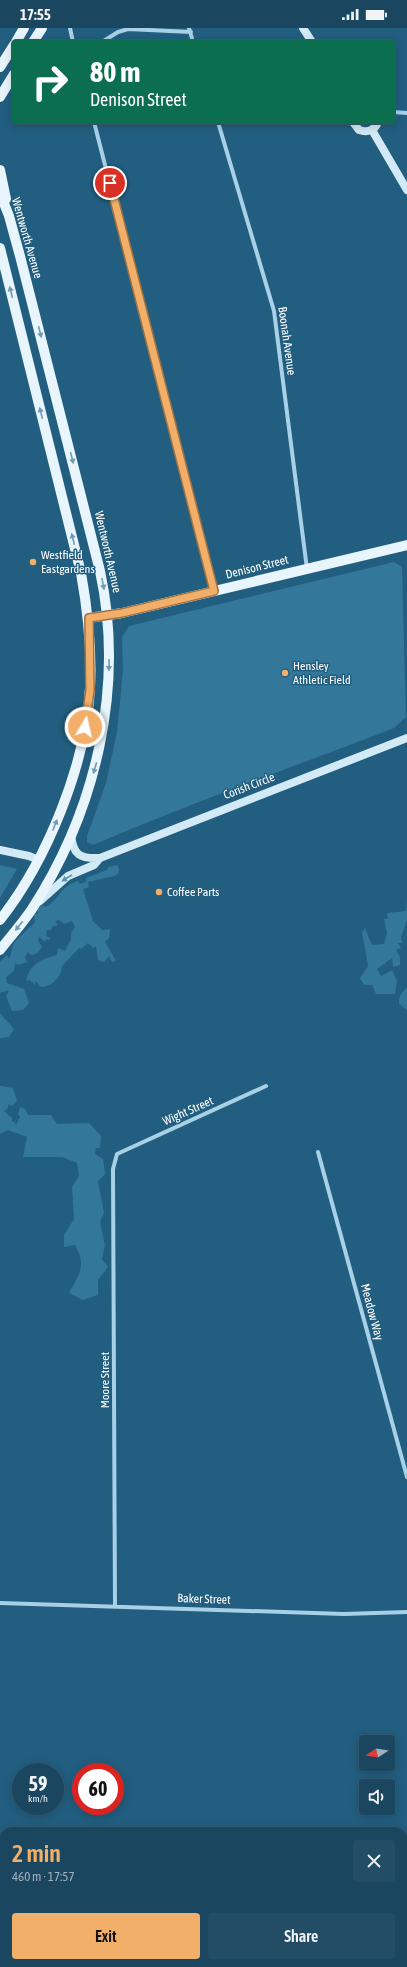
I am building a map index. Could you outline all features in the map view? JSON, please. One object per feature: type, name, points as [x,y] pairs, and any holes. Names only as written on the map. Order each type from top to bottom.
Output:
[{"type":"main road","points":[[17,40],[24,28]]},
{"type":"main road","points":[[34,40],[42,28]]},
{"type":"main road","points":[[0,67],[12,48]]},
{"type":"main road","points":[[0,97],[12,77]]},
{"type":"main road","points":[[0,170],[9,216]]},
{"type":"main road","name":"Wentworth Avenue","points":[[0,193],[9,216],[93,542],[103,584],[108,616],[108,696],[100,750],[90,785],[71,834],[54,870],[31,910],[0,950]]},
{"type":"main road","points":[[0,248],[80,567],[89,618],[90,690],[82,741],[62,807],[32,875],[0,920]]},
{"type":"main road","name":"Denison Street","points":[[89,618],[108,616],[407,545]]},
{"type":"main road","points":[[39,860],[54,870]]},
{"type":"street","points":[[70,28],[73,40]]},
{"type":"street","points":[[303,28],[311,40]]},
{"type":"street","points":[[105,40],[118,32],[128,29],[190,30],[193,40]]},
{"type":"street","points":[[395,112],[407,113]]},
{"type":"street","points":[[95,124],[214,591]]},
{"type":"street","name":"Boonah Avenue","points":[[219,124],[274,310],[308,568]]},
{"type":"street","points":[[354,124],[359,130],[363,132],[372,130],[376,124]]},
{"type":"street","points":[[372,130],[407,190]]},
{"type":"street","name":"Corish Circle","points":[[71,834],[74,850],[81,857],[87,859],[100,858],[407,738]]},
{"type":"street","points":[[0,850],[29,856],[39,860]]},
{"type":"street","name":"Corish Circle","points":[[31,910],[68,876],[94,865],[100,858]]},
{"type":"street","name":"Wight Street","points":[[117,1154],[266,1086]]},
{"type":"street","name":"Meadow Way","points":[[318,1152],[407,1476]]},
{"type":"street","name":"Moore Street","points":[[115,1607],[113,1169],[117,1154]]},
{"type":"street","name":"Baker Street","points":[[0,1603],[371,1615],[407,1612]]},
{"type":"shaded area","points":[[394,562],[402,567],[406,717],[394,728],[205,799],[93,845],[87,842],[87,836],[106,783],[117,732],[123,670],[122,637],[129,626]]},
{"type":"shaded area","points":[[0,865],[17,869],[0,898]]},
{"type":"shaded area","points":[[118,865],[119,873],[114,876],[88,882],[89,887],[83,889],[93,921],[102,930],[110,929],[109,938],[105,942],[116,961],[112,962],[109,956],[104,962],[98,960],[96,946],[93,948],[88,943],[81,949],[79,948],[62,966],[60,974],[52,983],[45,987],[41,987],[36,981],[35,985],[30,980],[26,981],[33,966],[46,958],[57,955],[58,948],[65,951],[71,939],[71,933],[75,927],[72,921],[65,924],[58,920],[55,922],[58,924],[56,926],[53,926],[51,930],[47,930],[46,936],[51,938],[49,940],[46,939],[45,942],[39,937],[38,941],[42,946],[39,951],[31,955],[28,952],[25,957],[27,962],[18,965],[15,963],[14,971],[6,977],[7,983],[24,989],[29,1003],[23,1010],[12,1011],[6,996],[9,990],[0,993],[0,962],[7,955],[9,958],[14,943],[35,922],[34,914],[38,914],[37,907],[39,904],[45,907],[54,901],[62,890],[71,884],[78,881],[80,884],[86,882],[86,878],[107,870],[108,867]]},
{"type":"shaded area","points":[[407,901],[407,920],[401,937],[402,943],[398,943],[401,948],[396,950],[400,957],[400,965],[393,967],[392,958],[377,969],[381,976],[392,970],[397,981],[395,994],[376,994],[372,985],[364,985],[360,978],[368,966],[362,932],[365,928],[372,945],[384,944],[387,933],[384,919],[388,919],[387,913],[406,911]]},
{"type":"shaded area","points":[[407,988],[407,1010],[399,1004],[399,999],[400,995]]},
{"type":"shaded area","points":[[0,1013],[14,1029],[9,1037],[0,1038]]},
{"type":"shaded area","points":[[0,1086],[13,1088],[17,1101],[12,1106],[8,1104],[8,1108],[4,1111],[12,1118],[12,1122],[15,1122],[16,1125],[20,1116],[18,1115],[20,1107],[25,1109],[28,1115],[51,1115],[57,1124],[89,1123],[101,1136],[100,1148],[96,1148],[95,1154],[103,1159],[105,1174],[98,1181],[104,1213],[100,1222],[105,1245],[102,1259],[108,1267],[98,1280],[98,1295],[83,1300],[69,1293],[78,1275],[81,1264],[81,1258],[75,1245],[64,1247],[64,1235],[74,1219],[72,1187],[79,1176],[77,1163],[62,1157],[23,1157],[27,1137],[8,1130],[0,1134]]},
{"type":"place","name":"Westfield Eastgardens","points":[[33,562]]},
{"type":"place","name":"Hensley Athletic Field","points":[[285,673]]},
{"type":"place","name":"Coffee Parts","points":[[159,892]]},
{"type":"route","points":[[85,727],[90,690],[91,665],[89,618],[122,613],[214,591],[131,260],[110,183]]}]
